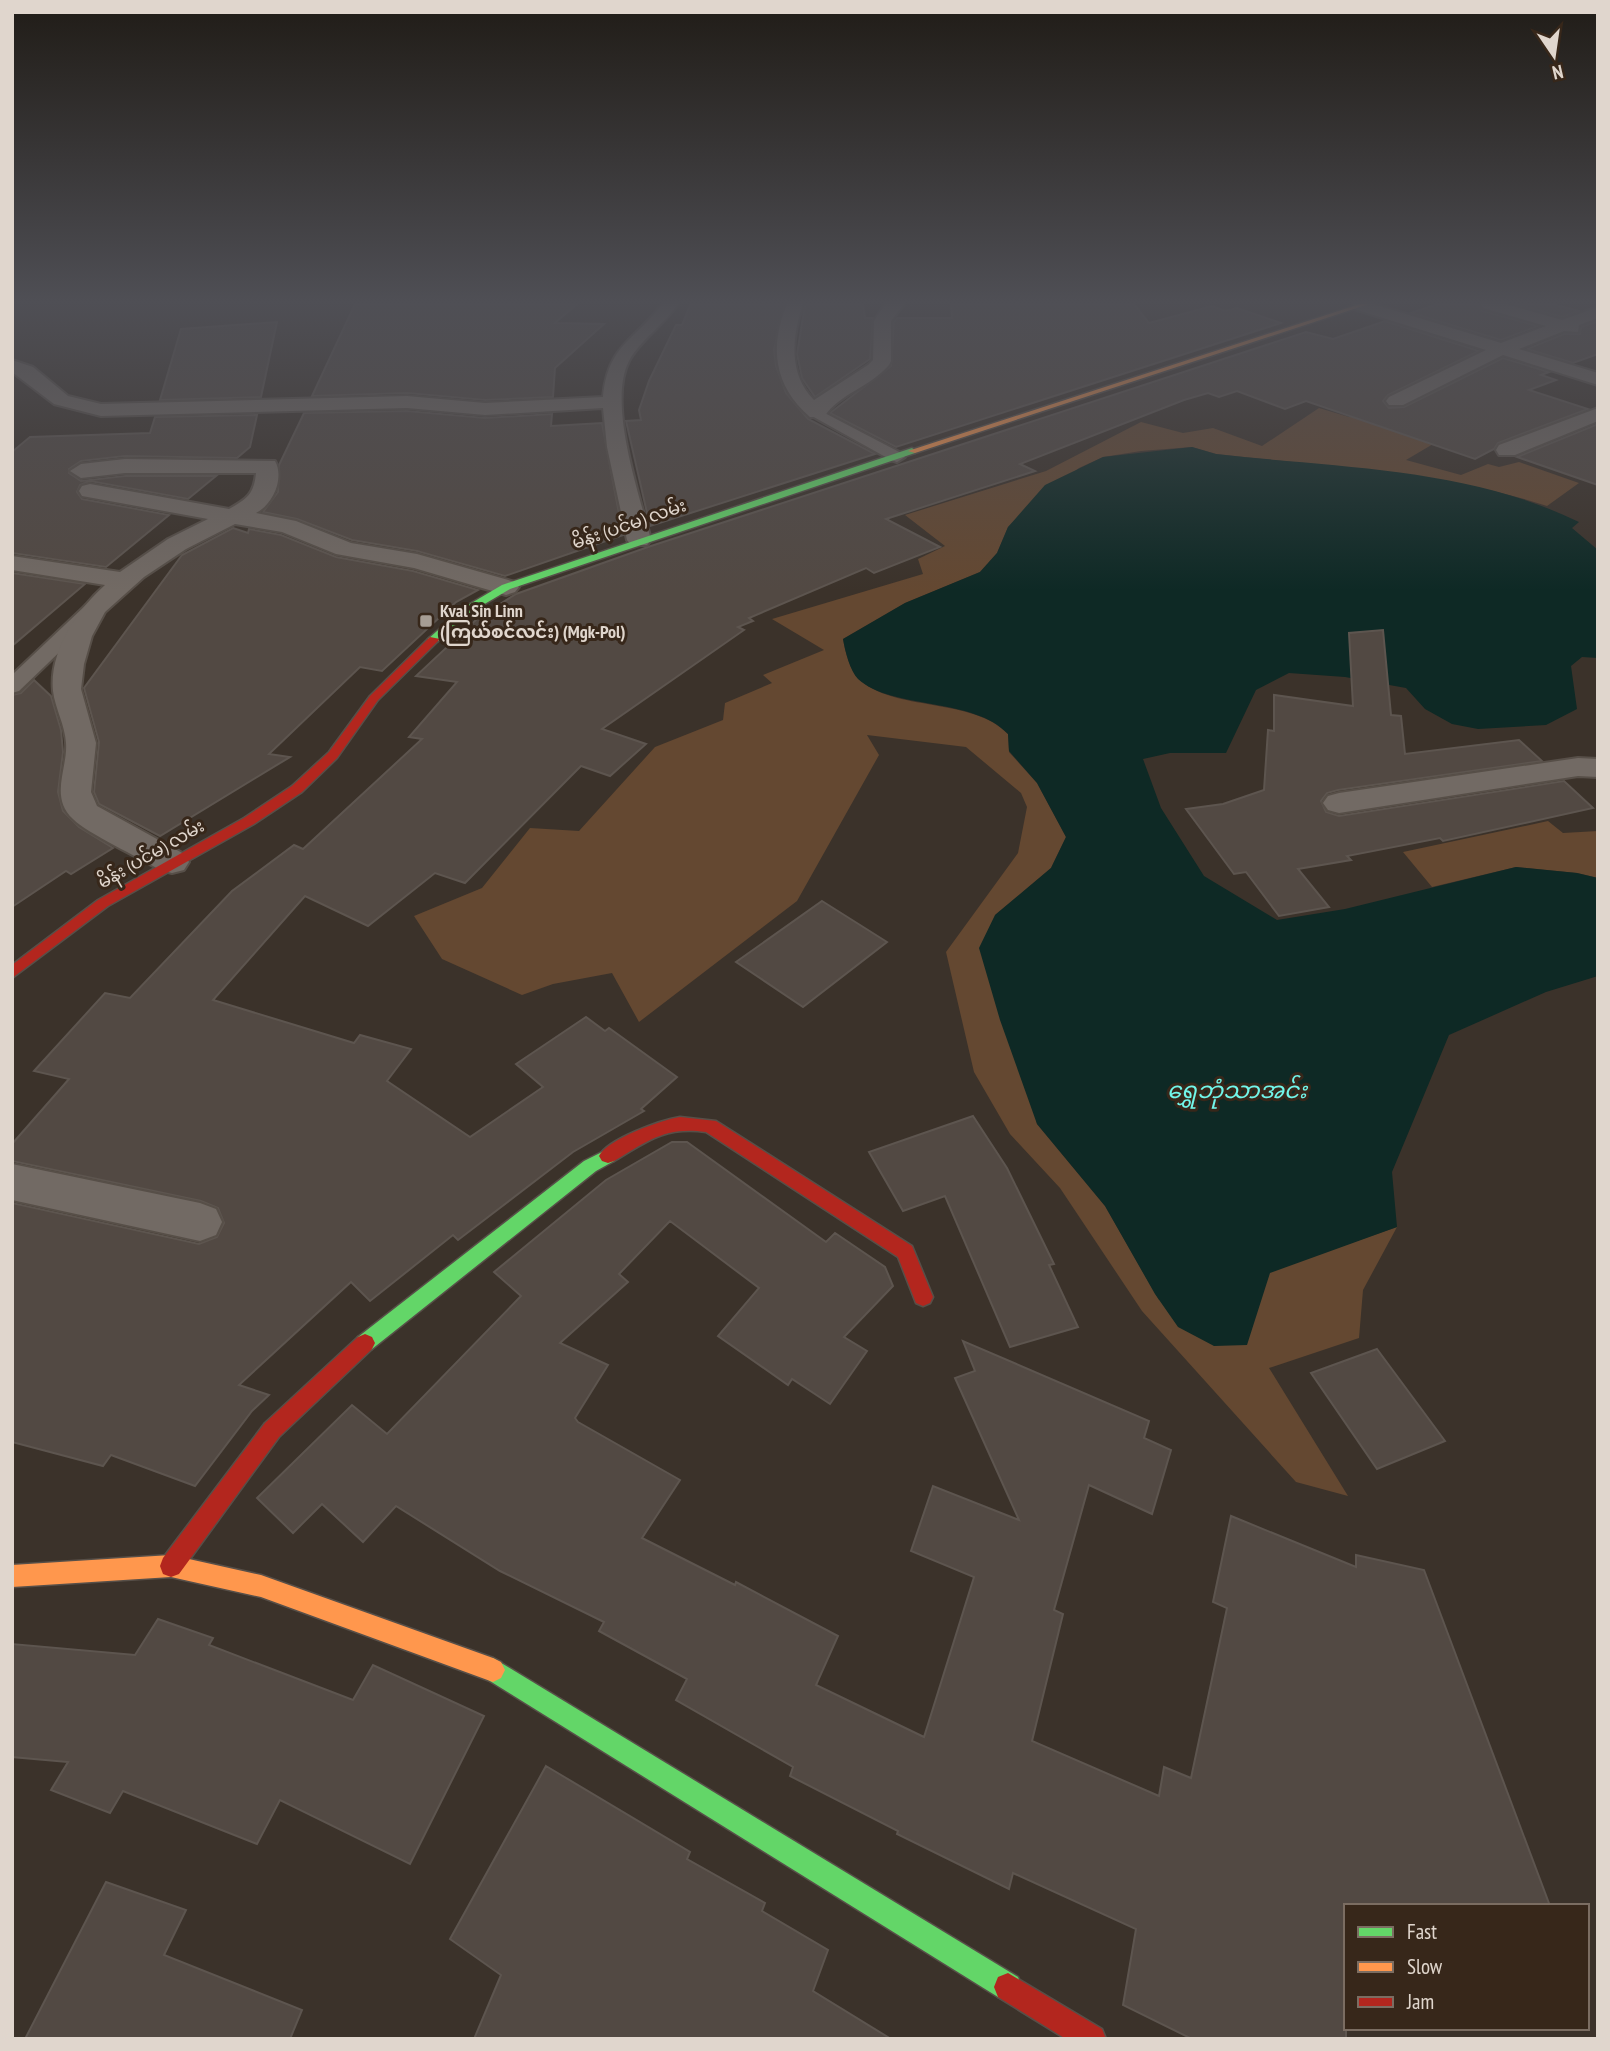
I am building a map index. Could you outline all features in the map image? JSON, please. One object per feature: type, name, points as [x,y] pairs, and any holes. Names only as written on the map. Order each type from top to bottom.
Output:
[{"type":"main road","name":"မိန်း (ပင်မ) လမ်း","points":[[12,973],[103,903],[249,821],[297,789],[333,755],[374,698],[424,648],[467,610],[506,587],[639,540],[1073,400]]},
{"type":"main road","points":[[171,1566],[272,1430],[350,1355],[590,1166],[663,1124],[686,1121],[710,1126],[905,1252],[923,1297]]},
{"type":"main road","points":[[12,1576],[171,1566],[261,1587],[501,1673],[1092,2039]]},
{"type":"street","points":[[61,400],[100,410],[407,402],[485,409],[612,402],[639,540]]},
{"type":"street","points":[[803,400],[806,406],[817,413],[818,407],[825,400]]},
{"type":"street","points":[[1507,450],[1598,414]]},
{"type":"street","points":[[172,862],[84,812],[75,792],[81,743],[67,689],[79,636],[94,608],[125,580],[177,544],[237,515],[261,500],[266,488],[267,466],[125,466],[86,481],[237,515],[288,526],[345,550],[417,561],[506,587]]},
{"type":"street","points":[[12,564],[125,580]]},
{"type":"street","points":[[1339,803],[1578,767],[1598,768]]},
{"type":"street","points":[[12,1182],[200,1222]]},
{"type":"lane","points":[[817,413],[897,457]]},
{"type":"lane","points":[[12,687],[94,608]]},
{"type":"shaded area","points":[[1319,408],[1349,417],[1373,410],[1445,437],[1406,460],[1461,475],[1488,464],[1499,467],[1519,462],[1579,483],[1547,506],[1506,494],[1424,478],[1216,454],[1192,447],[1103,457],[1079,468],[1008,527],[997,553],[980,572],[905,603],[843,639],[853,671],[859,679],[874,689],[912,701],[975,714],[993,722],[1008,734],[1009,752],[1037,783],[1066,837],[1051,868],[995,915],[1037,1124],[1105,1206],[1159,1300],[1267,1272],[1397,1227],[1363,1290],[1359,1338],[1269,1368],[1348,1496],[1296,1482],[1142,1311],[1060,1188],[1010,1134],[974,1072],[946,952],[1018,853],[1027,807],[1021,793],[966,747],[867,735],[879,755],[797,901],[639,1022],[612,973],[553,984],[522,995],[442,959],[414,916],[482,888],[530,828],[579,831],[655,747],[723,720],[725,703],[772,683],[763,675],[824,650],[772,619],[923,574],[918,559],[945,546],[905,515],[1046,471],[1141,422],[1183,433],[1213,428],[1262,446]]},
{"type":"shaded area","points":[[1548,821],[1563,833],[1598,831],[1598,878],[1577,873],[1516,867],[1432,887],[1403,852]]},
{"type":"water","name":"ရွှေဘုံသာအင်း","points":[[1192,447],[1216,454],[1401,473],[1492,490],[1579,522],[1572,528],[1598,550],[1598,658],[1582,657],[1571,666],[1577,709],[1546,725],[1478,729],[1452,724],[1425,709],[1406,688],[1345,677],[1289,673],[1256,690],[1226,753],[1170,753],[1143,759],[1161,808],[1204,876],[1277,920],[1345,909],[1516,867],[1577,873],[1598,878],[1598,976],[1546,992],[1449,1035],[1392,1172],[1397,1227],[1270,1273],[1247,1345],[1214,1346],[1178,1327],[1155,1294],[1105,1206],[1037,1124],[1000,1020],[979,948],[995,915],[1051,868],[1066,837],[1037,783],[1009,751],[1008,734],[993,722],[975,714],[891,695],[873,689],[858,679],[850,666],[843,639],[905,603],[980,572],[997,553],[1008,527],[1045,485],[1103,457]]},
{"type":"building","points":[[643,400],[792,400],[808,419],[875,454],[650,526],[626,421],[641,420],[639,410]]},
{"type":"building","points":[[847,400],[1043,400],[896,447],[830,413]]},
{"type":"building","points":[[1099,400],[1185,400],[1020,464],[1035,471],[886,519],[940,547],[874,573],[866,568],[749,618],[753,621],[738,627],[744,630],[602,729],[646,744],[610,776],[581,766],[465,883],[435,873],[368,926],[305,896],[213,1000],[354,1043],[360,1035],[411,1049],[387,1081],[470,1137],[543,1087],[516,1064],[586,1017],[605,1031],[609,1028],[677,1077],[641,1109],[644,1111],[573,1152],[458,1240],[453,1235],[370,1301],[351,1282],[239,1385],[269,1395],[252,1411],[195,1486],[111,1455],[103,1466],[12,1442],[12,1203],[199,1244],[217,1237],[224,1223],[218,1208],[201,1201],[12,1161],[12,1144],[69,1079],[34,1071],[105,993],[130,998],[232,891],[294,845],[303,849],[422,739],[409,737],[457,682],[416,676],[478,618],[516,594],[648,547]]},
{"type":"building","points":[[1260,400],[1384,400],[1389,408],[1404,407],[1419,400],[1559,400],[1588,409],[1498,443],[1494,449],[1475,459],[1306,401],[1285,409]]},
{"type":"building","points":[[407,411],[485,418],[552,414],[551,426],[602,423],[623,535],[505,576],[417,551],[352,540],[297,519],[263,512],[278,492],[279,465],[304,413]]},
{"type":"building","points":[[257,415],[250,447],[237,458],[125,456],[81,461],[69,469],[69,473],[81,481],[125,476],[216,476],[188,499],[90,481],[80,485],[77,492],[82,499],[169,515],[106,567],[12,553],[12,452],[30,437],[150,433],[155,417]]},
{"type":"building","points":[[1598,424],[1598,485],[1517,457]]},
{"type":"building","points":[[233,528],[248,533],[249,529],[281,535],[336,557],[413,571],[478,590],[456,602],[382,671],[360,667],[269,754],[290,757],[160,836],[99,804],[94,792],[99,742],[84,688],[182,555]]},
{"type":"building","points":[[12,573],[85,584],[12,646]]},
{"type":"building","points":[[1383,630],[1391,715],[1401,716],[1405,754],[1519,740],[1542,761],[1338,790],[1327,793],[1321,801],[1326,812],[1339,816],[1564,781],[1593,808],[1443,841],[1440,838],[1347,856],[1351,860],[1298,869],[1329,907],[1279,916],[1246,872],[1234,874],[1186,809],[1223,804],[1264,790],[1268,730],[1274,731],[1274,695],[1353,706],[1349,633]]},
{"type":"building","points":[[34,680],[51,696],[61,730],[63,752],[58,792],[63,811],[79,827],[113,848],[71,874],[66,871],[12,907],[12,695],[21,693]]},
{"type":"building","points":[[822,901],[887,942],[803,1007],[736,962]]},
{"type":"building","points":[[973,1116],[1007,1168],[1054,1264],[1049,1265],[1078,1327],[1010,1347],[945,1196],[903,1211],[869,1152]]},
{"type":"building","points":[[672,1142],[687,1142],[826,1242],[835,1233],[885,1267],[893,1286],[844,1337],[867,1351],[830,1404],[792,1379],[788,1385],[718,1336],[759,1288],[670,1221],[619,1274],[628,1282],[560,1343],[608,1365],[575,1418],[578,1422],[680,1480],[642,1538],[735,1585],[736,1582],[838,1636],[816,1685],[924,1737],[974,1577],[911,1551],[933,1486],[1019,1520],[955,1378],[975,1371],[963,1341],[1149,1421],[1144,1438],[1171,1450],[1152,1514],[1089,1485],[1054,1610],[1063,1614],[1032,1741],[1159,1796],[1164,1767],[1191,1778],[1227,1608],[1213,1602],[1231,1516],[1356,1567],[1356,1555],[1424,1570],[1549,1904],[1344,1904],[1346,2039],[1192,2039],[1123,2005],[1136,1929],[1013,1873],[1009,1889],[897,1834],[898,1831],[790,1776],[793,1767],[676,1700],[687,1679],[599,1631],[604,1622],[500,1571],[396,1506],[363,1542],[322,1504],[293,1533],[257,1498],[352,1405],[387,1434],[521,1296],[494,1272],[606,1180]]},
{"type":"building","points":[[1377,1349],[1445,1441],[1377,1469],[1311,1373]]},
{"type":"building","points":[[158,1619],[213,1638],[209,1645],[353,1700],[373,1665],[484,1716],[410,1864],[280,1800],[257,1844],[123,1791],[110,1813],[51,1790],[68,1762],[12,1757],[12,1644],[135,1655]]},
{"type":"building","points":[[546,1766],[690,1852],[687,1859],[765,1903],[762,1911],[828,1950],[813,1991],[891,2039],[474,2039],[501,1975],[450,1939]]},
{"type":"building","points":[[106,1882],[186,1910],[164,1955],[302,2010],[290,2039],[25,2039]]},
{"type":"traffic: fast","points":[[434,639],[467,610],[506,587],[912,451]]},
{"type":"traffic: fast","points":[[365,1343],[590,1166],[608,1156]]},
{"type":"traffic: fast","points":[[493,1670],[1008,1987]]},
{"type":"traffic: slow","points":[[912,451],[1070,400]]},
{"type":"traffic: slow","points":[[12,1576],[171,1566],[261,1586],[493,1670]]},
{"type":"traffic: jam","points":[[12,973],[103,903],[249,821],[297,789],[333,755],[374,698],[434,639]]},
{"type":"traffic: jam","points":[[608,1156],[645,1134],[668,1125],[680,1123],[710,1126],[905,1252],[923,1297]]},
{"type":"traffic: jam","points":[[171,1566],[272,1430],[365,1343]]},
{"type":"traffic: jam","points":[[1008,1987],[1092,2039]]},
{"type":"place","name":"Kyal Sin Linn (ကြယ်စင်လင်း) (Mgk-Pol)","points":[[426,621]]}]
